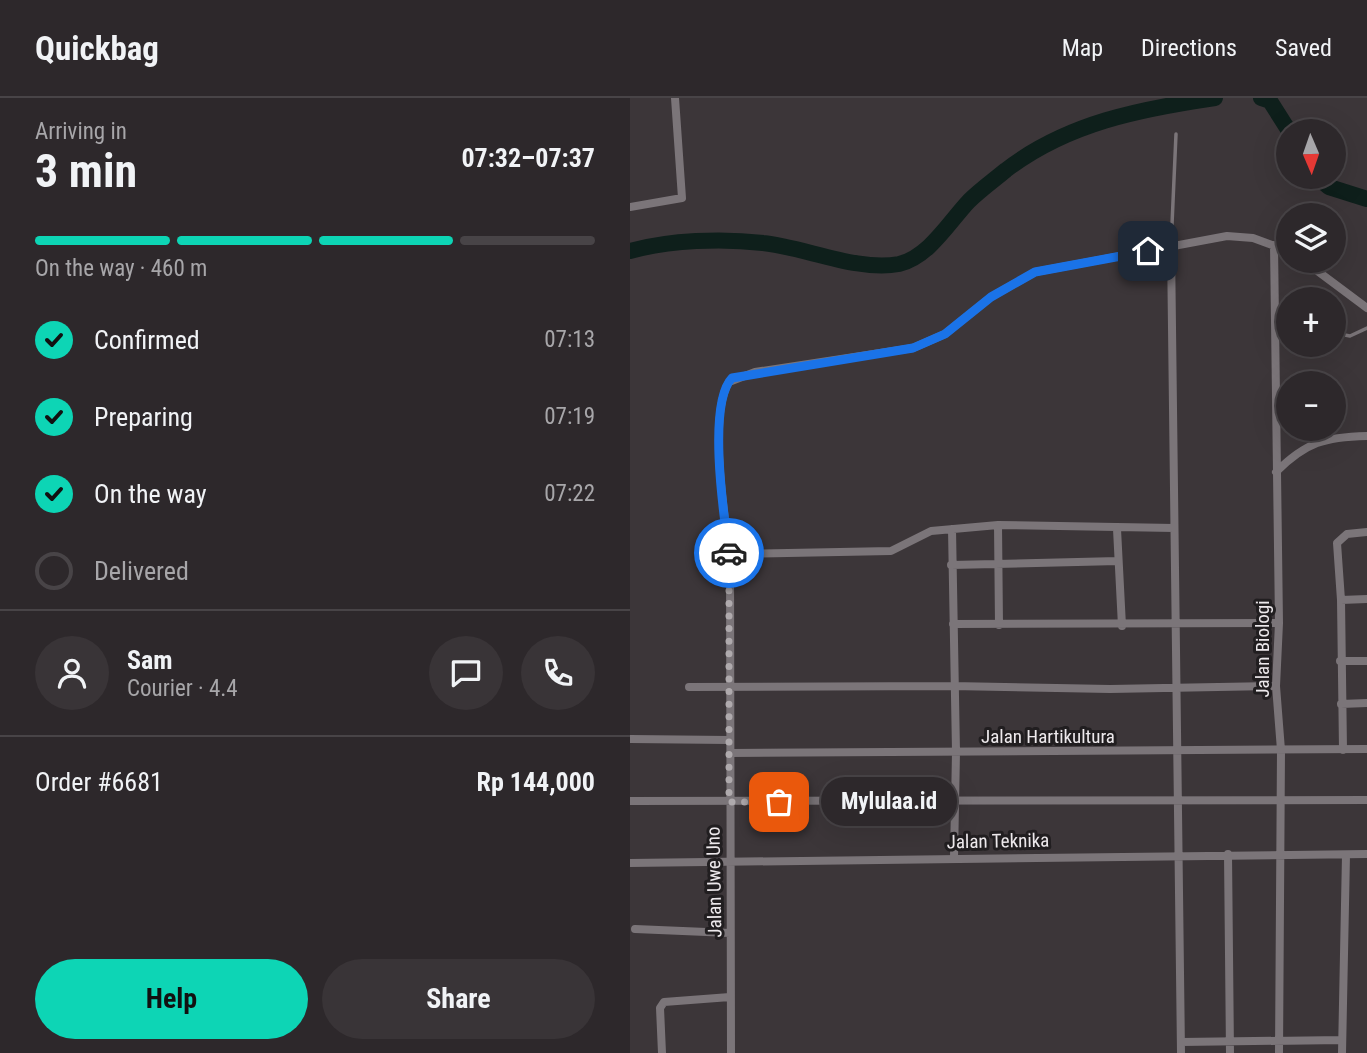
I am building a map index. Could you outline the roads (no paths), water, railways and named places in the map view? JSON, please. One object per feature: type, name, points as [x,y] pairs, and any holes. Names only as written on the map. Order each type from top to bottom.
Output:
[{"type":"street","points":[[630,207],[682,198],[675,98]]},
{"type":"street","name":"Jalan Uwe Uno","points":[[731,1053],[730,554],[720,492],[719,458],[722,397],[732,378],[913,348],[945,334],[991,297],[1035,272],[1227,236],[1253,238],[1274,245]]},
{"type":"street","name":"Jalan Biologi","points":[[1274,245],[1279,623],[1276,686],[1281,750],[1279,1053]]},
{"type":"street","points":[[1171,247],[1181,1053]]},
{"type":"street","points":[[1320,273],[1367,308]]},
{"type":"street","points":[[1276,472],[1307,446],[1336,438],[1367,436]]},
{"type":"street","points":[[730,554],[891,551],[917,536],[952,529],[998,525],[1174,528]]},
{"type":"street","points":[[998,525],[999,625]]},
{"type":"street","points":[[952,529],[956,752],[954,857]]},
{"type":"street","points":[[1118,529],[1122,626]]},
{"type":"street","points":[[1343,750],[1338,539],[1347,534],[1367,532]]},
{"type":"street","points":[[951,565],[1118,561]]},
{"type":"street","points":[[1341,600],[1367,599]]},
{"type":"street","points":[[953,624],[1122,626],[1279,623]]},
{"type":"street","points":[[1340,662],[1367,661]]},
{"type":"street","points":[[690,687],[953,686],[1110,690],[1178,686],[1276,686]]},
{"type":"street","points":[[1341,704],[1367,703]]},
{"type":"street","points":[[630,739],[729,740]]},
{"type":"street","name":"Jalan Hartikultura","points":[[730,753],[1367,749]]},
{"type":"street","points":[[630,801],[1280,798],[1367,800]]},
{"type":"street","points":[[1228,854],[1230,1053]]},
{"type":"street","name":"Jalan Teknika","points":[[630,863],[1367,854]]},
{"type":"street","points":[[1342,1053],[1346,855]]},
{"type":"street","points":[[635,929],[730,933]]},
{"type":"street","points":[[662,1053],[660,1008],[664,1002],[730,997]]},
{"type":"street","points":[[1181,1042],[1342,1040]]},
{"type":"lane","points":[[1171,247],[1176,134]]},
{"type":"lane","points":[[1346,335],[1367,328]]},
{"type":"waterway","points":[[630,251],[679,242],[731,241],[779,245],[866,265],[899,264],[929,247],[982,189],[1029,154],[1054,140],[1105,120],[1159,107],[1215,98]]},
{"type":"waterway","points":[[1261,98],[1270,101],[1281,119]]},
{"type":"waterway","points":[[1335,189],[1367,199]]},
{"type":"place","name":"Mylulaa.id","points":[[779,802]]}]
